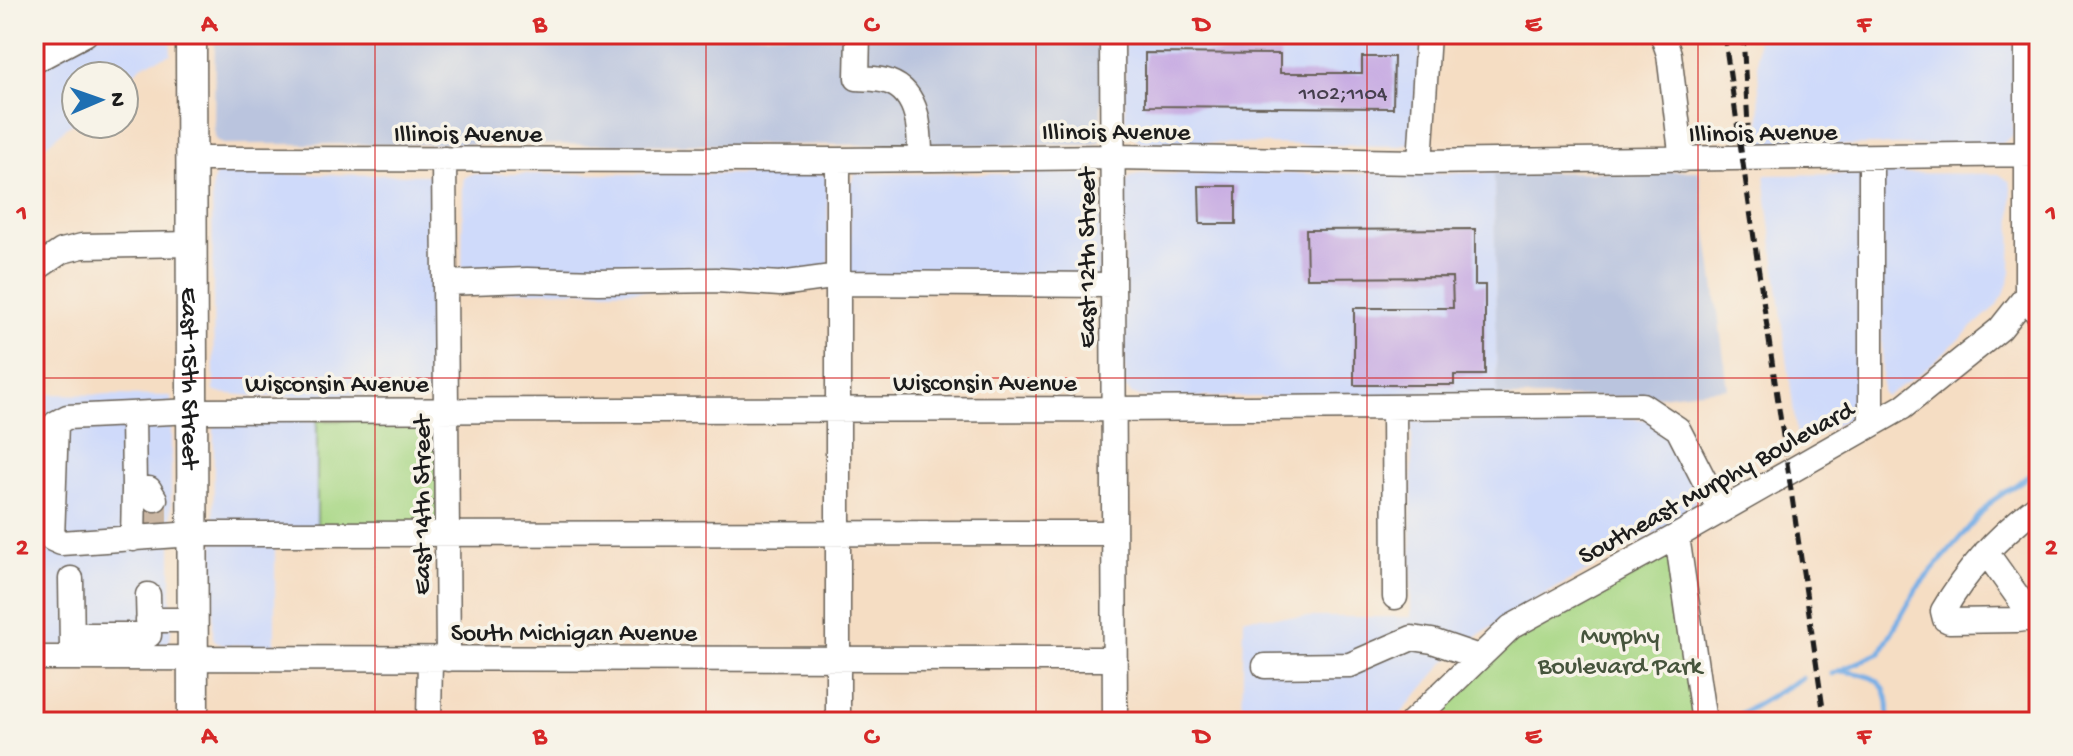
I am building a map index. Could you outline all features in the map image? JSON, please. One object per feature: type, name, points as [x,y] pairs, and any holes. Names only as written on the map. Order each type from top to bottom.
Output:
[{"type":"main road","name":"East 15th Street","points":[[191,34],[193,722]]},
{"type":"street","points":[[34,61],[85,34]]},
{"type":"street","points":[[858,34],[857,78],[892,82],[911,101],[919,126],[920,159]]},
{"type":"street","name":"East 12th Street","points":[[1112,34],[1115,722]]},
{"type":"street","points":[[1420,162],[1428,34]]},
{"type":"street","points":[[1662,34],[1669,54],[1682,160]]},
{"type":"street","points":[[2027,34],[2035,297]]},
{"type":"street","name":"Illinois Avenue","points":[[192,159],[838,160],[1113,157],[1420,162],[2033,154]]},
{"type":"street","points":[[1871,158],[1871,425]]},
{"type":"street","name":"East 14th Street","points":[[429,722],[439,659],[448,534],[444,159]]},
{"type":"street","points":[[838,160],[838,722]]},
{"type":"street","points":[[34,270],[62,251],[82,246],[193,244]]},
{"type":"street","points":[[446,283],[716,280],[780,284],[839,279],[1113,285]]},
{"type":"street","name":"Southeast Murphy Boulevard","points":[[1412,722],[1511,627],[1903,407],[2035,297]]},
{"type":"street","name":"Wisconsin Avenue","points":[[148,535],[61,543],[52,539],[56,423],[67,417],[193,411],[1642,405],[1678,429],[1720,511]]},
{"type":"street","points":[[1394,407],[1395,597]]},
{"type":"street","points":[[133,415],[148,535],[1113,533]]},
{"type":"street","points":[[2034,620],[1949,621],[1945,619],[1943,611],[1960,581],[1986,552],[2019,519],[2039,505]]},
{"type":"street","points":[[1677,536],[1704,722]]},
{"type":"street","points":[[1986,552],[2034,620]]},
{"type":"street","points":[[71,579],[72,647],[149,635],[148,595]]},
{"type":"street","points":[[148,620],[193,620]]},
{"type":"street","points":[[1265,666],[1350,665],[1412,638],[1432,641],[1479,657]]},
{"type":"street","name":"South Michigan Avenue","points":[[34,658],[72,647],[193,659],[1114,659]]},
{"type":"shaded area","points":[[63,34],[170,34],[171,54],[140,67],[140,60],[60,60],[60,133],[34,155],[34,44]]},
{"type":"shaded area","points":[[215,34],[1104,34],[1100,142],[1092,145],[223,144],[216,140],[214,131]]},
{"type":"shaded area","points":[[1125,34],[1423,34],[1410,143],[1401,146],[1140,142],[1129,132],[1125,120]]},
{"type":"shaded area","points":[[1757,34],[2015,34],[2013,135],[2002,144],[1761,146]]},
{"type":"shaded area","points":[[1699,171],[1728,388],[1650,397],[1497,397],[1494,173]]},
{"type":"shaded area","points":[[1494,173],[1497,397],[1140,397],[1131,394],[1125,387],[1124,187],[1130,176]]},
{"type":"shaded area","points":[[1882,173],[1999,174],[2010,182],[2012,194],[2011,273],[2004,295],[1996,306],[1920,374],[1886,396],[1882,393]]},
{"type":"shaded area","points":[[471,174],[822,174],[827,176],[830,289],[462,292],[463,184],[464,178]]},
{"type":"shaded area","points":[[855,174],[1091,174],[1098,177],[1101,184],[1101,291],[850,289],[850,184]]},
{"type":"shaded area","points":[[1862,174],[1863,411],[1798,445],[1764,175]]},
{"type":"shaded area","points":[[216,175],[437,175],[435,395],[264,397],[214,391],[212,184]]},
{"type":"shaded area","points":[[44,394],[171,396],[171,635],[168,643],[154,648],[42,645]]},
{"type":"shaded area","points":[[260,419],[317,420],[317,528],[275,528],[275,646],[223,645],[214,640],[213,635],[214,428],[219,423]]},
{"type":"shaded area","points":[[1648,420],[1670,438],[1696,489],[1697,497],[1690,513],[1683,519],[1541,596],[1478,636],[1444,663],[1394,722],[1242,722],[1244,617],[1411,617],[1412,421]]},
{"type":"green space","points":[[317,420],[434,421],[437,426],[439,527],[317,528]]},
{"type":"green space","name":"Murphy Boulevard Park","points":[[1677,536],[1704,722],[1412,722],[1511,627]]},
{"type":"building","points":[[1145,53],[1280,54],[1280,73],[1362,73],[1362,57],[1394,57],[1393,108],[1145,106]]},
{"type":"building","points":[[1199,186],[1236,186],[1236,224],[1200,224]]},
{"type":"building","points":[[1475,229],[1475,285],[1485,285],[1485,375],[1454,375],[1454,385],[1354,385],[1354,308],[1453,308],[1452,277],[1307,278],[1306,230]]},
{"type":"waterway","points":[[1832,674],[1880,653],[1917,588],[1992,501],[2039,469]]},
{"type":"waterway","points":[[1840,671],[1863,675],[1879,683],[1887,698],[1888,722]]},
{"type":"waterway","points":[[1732,719],[1802,678]]},
{"type":"tunnel","points":[[155,499],[155,526]]},
{"type":"railway","points":[[1724,34],[1825,722]]},
{"type":"railway","points":[[1743,34],[1748,126]]}]
